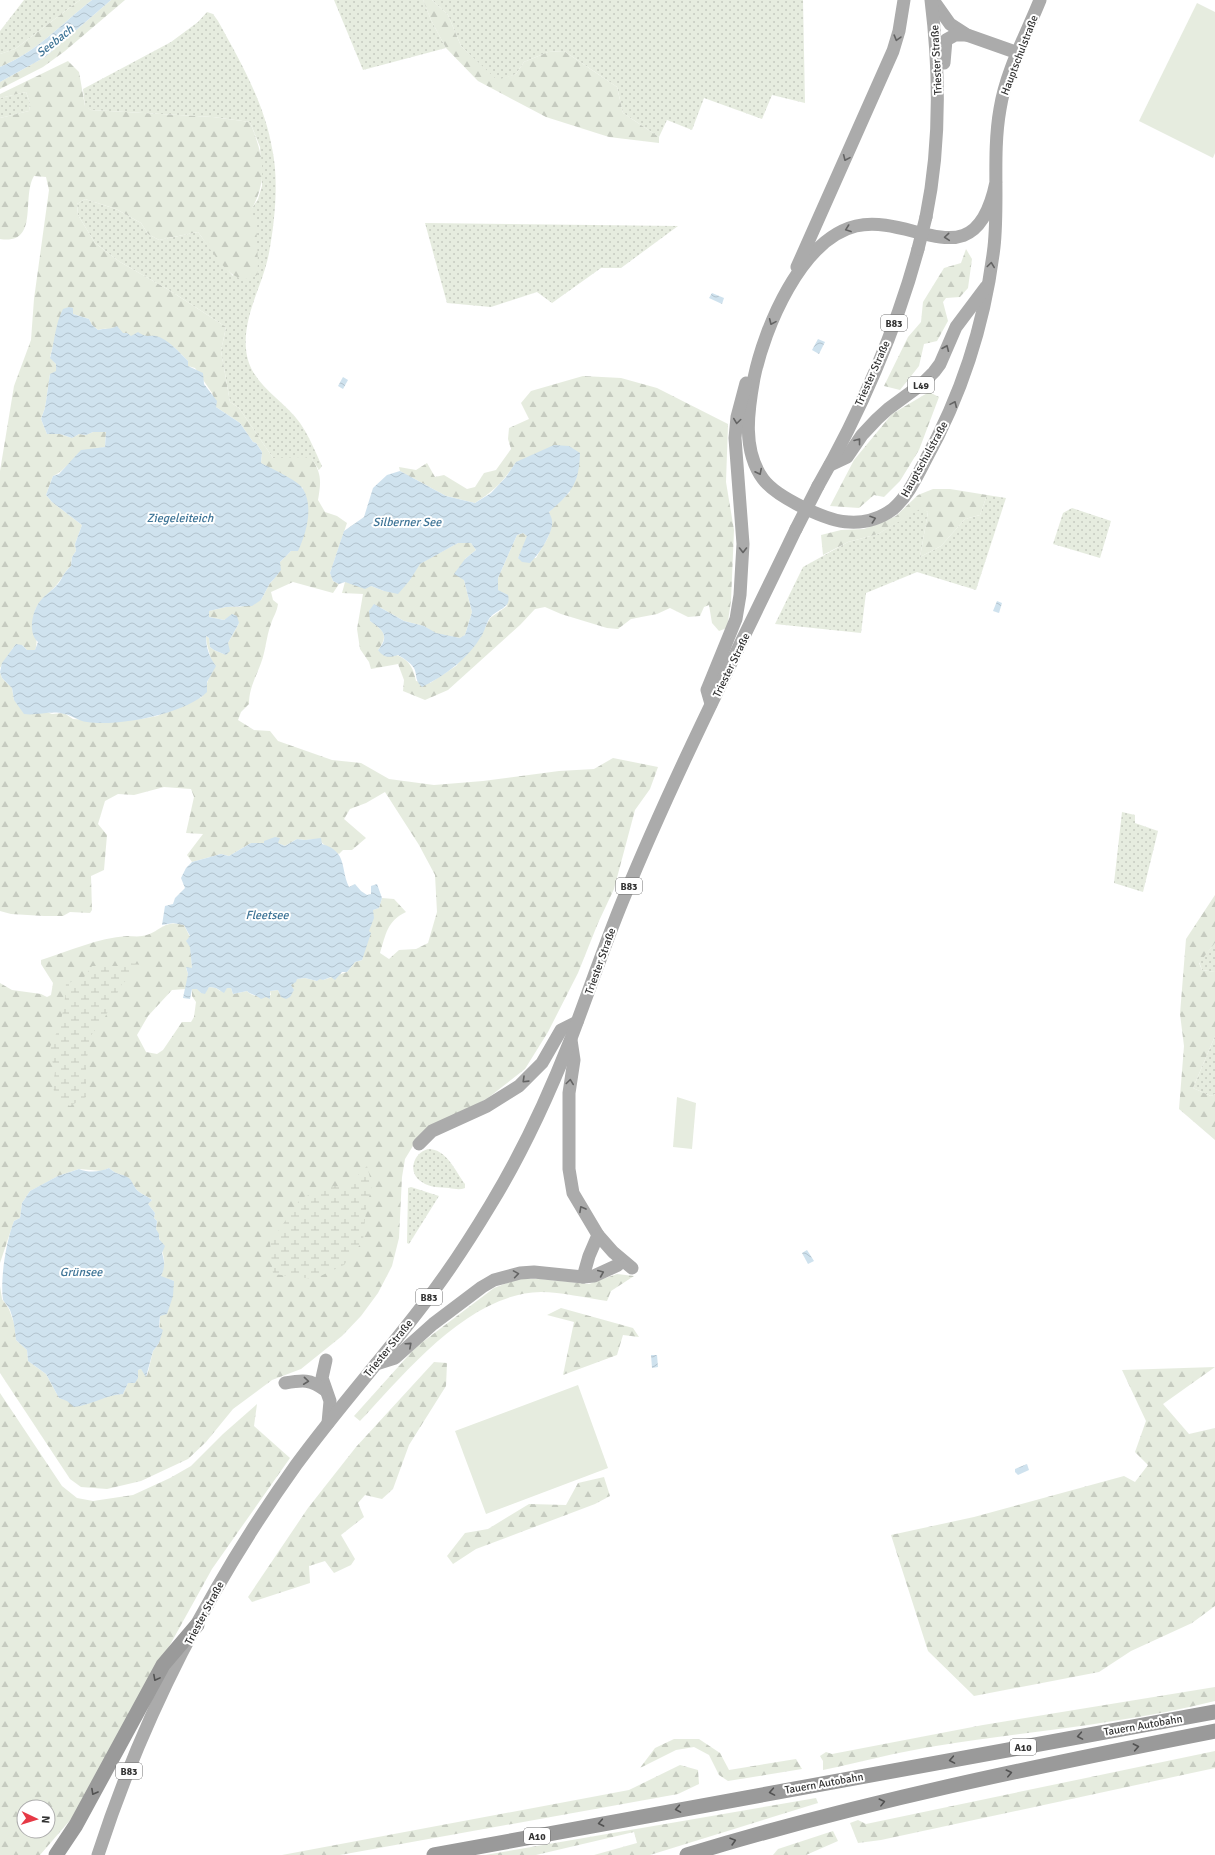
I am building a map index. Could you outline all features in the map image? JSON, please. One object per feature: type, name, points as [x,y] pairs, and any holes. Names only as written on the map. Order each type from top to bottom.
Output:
[{"type":"highway","points":[[56,1855],[76,1825],[163,1665],[197,1625]]},
{"type":"highway","name":"Tauern Autobahn","points":[[434,1855],[1215,1712]]},
{"type":"highway","name":"Tauern Autobahn","points":[[687,1855],[844,1811],[1057,1762],[1215,1731]]},
{"type":"main road","points":[[788,287],[893,51],[899,31],[904,0]]},
{"type":"main road","points":[[932,0],[950,24],[968,35],[1018,53]]},
{"type":"main road","name":"Triester Straße","points":[[98,1855],[134,1757],[164,1688],[228,1568],[256,1524],[328,1422],[425,1302],[476,1227],[504,1181],[541,1110],[570,1040],[622,903],[642,856],[711,704],[796,529],[830,465],[902,303],[926,217],[936,160],[938,85],[932,0]]},
{"type":"main road","name":"Hauptschulstraße","points":[[996,182],[992,200],[987,212],[981,222],[972,230],[944,238],[887,225],[870,224],[844,230],[832,237],[812,256],[788,287],[758,358],[750,398],[748,435],[753,457],[761,477],[768,486],[778,493],[830,519],[853,522],[874,519],[892,510],[910,490],[934,445],[963,382],[977,338],[989,284],[994,245],[1000,108],[1018,53],[1040,0]]},
{"type":"main road","points":[[938,85],[944,71],[946,40],[955,35],[968,35]]},
{"type":"main road","points":[[972,230],[984,234],[994,245]]},
{"type":"main road","name":"L49","points":[[830,465],[847,457],[858,441],[877,419],[922,384],[934,372],[940,364],[956,327],[989,284]]},
{"type":"main road","points":[[711,704],[707,690],[736,619],[740,595],[743,544],[735,438],[742,396],[758,358]]},
{"type":"main road","points":[[419,1144],[432,1131],[487,1106],[519,1086],[542,1063],[562,1030],[577,1022]]},
{"type":"main road","points":[[570,1040],[574,1060],[569,1093],[569,1169],[573,1192],[598,1235],[613,1252],[632,1268]]},
{"type":"main road","points":[[583,1277],[589,1256],[598,1235]]},
{"type":"main road","points":[[376,1364],[395,1358],[427,1329],[482,1287],[494,1280],[520,1273],[534,1272],[583,1277],[594,1276],[618,1265]]},
{"type":"main road","points":[[326,1360],[322,1378],[330,1401],[328,1422]]},
{"type":"main road","points":[[285,1383],[303,1380],[310,1381],[325,1390]]},
{"type":"green space","points":[[24,0],[80,0],[15,49],[0,54],[0,31]]},
{"type":"green space","points":[[80,0],[92,0],[37,46],[26,54],[0,67],[0,54],[15,49]]},
{"type":"green space","points":[[111,0],[125,0],[65,51],[43,67],[0,89],[0,82],[45,57]]},
{"type":"green space","points":[[334,0],[423,0],[431,20],[446,48],[363,70]]},
{"type":"green space","points":[[423,0],[432,0],[448,15],[461,46],[497,80],[516,74],[524,62],[548,52],[564,51],[617,87],[623,113],[659,137],[659,143],[609,137],[546,117],[478,81],[446,48],[431,20]]},
{"type":"green space","points":[[432,0],[803,0],[805,103],[772,95],[762,119],[704,98],[692,130],[667,120],[659,137],[623,113],[617,87],[564,51],[548,52],[524,62],[516,74],[497,81],[461,46],[448,15]]},
{"type":"green space","points":[[1197,3],[1215,12],[1215,153],[1213,158],[1139,121]]},
{"type":"green space","points":[[207,12],[213,14],[218,21],[250,82],[263,114],[274,160],[276,186],[273,227],[266,265],[247,324],[246,349],[248,361],[259,381],[300,423],[322,466],[319,470],[312,459],[273,458],[239,408],[230,402],[221,351],[226,327],[169,290],[120,262],[95,243],[78,215],[77,204],[85,199],[116,209],[141,223],[148,234],[159,240],[198,232],[233,276],[248,214],[258,199],[262,186],[260,147],[250,122],[213,117],[91,110],[85,107],[83,89],[171,42],[198,22]]},
{"type":"green space","points":[[68,61],[79,72],[85,106],[91,110],[213,117],[250,122],[259,146],[262,179],[260,190],[249,214],[256,221],[258,263],[257,275],[249,278],[238,278],[225,268],[198,232],[159,240],[148,234],[141,223],[116,209],[85,199],[77,204],[78,215],[95,243],[120,262],[169,290],[226,327],[221,351],[230,402],[239,408],[273,458],[304,457],[312,459],[318,469],[320,478],[318,500],[325,512],[337,516],[347,523],[330,573],[333,581],[339,584],[333,593],[293,582],[271,592],[273,600],[278,604],[269,629],[263,658],[251,688],[249,704],[241,712],[238,720],[254,730],[270,731],[278,741],[332,760],[361,763],[389,779],[434,785],[483,781],[559,771],[594,769],[613,758],[658,767],[650,789],[635,810],[614,889],[598,923],[578,973],[548,1032],[525,1069],[488,1098],[419,1136],[405,1159],[402,1177],[399,1238],[392,1266],[378,1293],[361,1316],[342,1336],[301,1369],[272,1380],[233,1409],[206,1442],[188,1459],[141,1481],[107,1489],[81,1487],[70,1479],[0,1373],[0,1286],[2,1299],[9,1309],[15,1326],[16,1340],[27,1350],[28,1361],[46,1374],[59,1398],[67,1400],[83,1400],[123,1394],[128,1383],[138,1378],[138,1370],[141,1369],[147,1376],[153,1351],[159,1343],[160,1315],[174,1281],[161,1277],[164,1257],[156,1229],[157,1221],[154,1218],[155,1213],[148,1204],[152,1200],[141,1194],[128,1178],[109,1168],[102,1171],[79,1169],[58,1176],[30,1191],[22,1203],[20,1218],[14,1221],[0,1263],[0,983],[12,990],[41,994],[47,997],[51,995],[53,983],[41,964],[41,960],[105,939],[127,936],[142,936],[166,925],[184,925],[190,937],[192,969],[186,968],[188,974],[186,989],[172,990],[148,1016],[137,1035],[146,1052],[157,1054],[163,1050],[182,1022],[191,1022],[194,1017],[196,1002],[192,996],[192,989],[197,988],[201,993],[209,987],[216,988],[220,991],[231,988],[233,994],[247,991],[255,996],[271,995],[270,991],[278,990],[281,997],[296,979],[305,978],[317,981],[320,978],[323,980],[347,972],[355,962],[362,960],[373,910],[379,908],[382,898],[394,899],[406,912],[391,924],[386,934],[380,953],[389,959],[399,950],[416,949],[428,943],[437,912],[435,875],[419,845],[385,792],[366,803],[350,809],[344,819],[366,838],[352,850],[343,850],[339,854],[318,839],[297,839],[285,846],[278,843],[251,843],[229,856],[221,854],[192,862],[187,855],[203,834],[186,833],[194,797],[191,789],[164,787],[134,795],[118,794],[105,801],[98,824],[107,835],[104,870],[91,876],[92,910],[90,913],[70,912],[63,916],[44,916],[11,914],[0,911],[0,672],[2,678],[12,688],[14,700],[52,714],[64,713],[73,719],[111,722],[141,719],[157,716],[202,697],[211,670],[206,636],[209,638],[210,647],[226,655],[228,643],[239,623],[232,615],[224,620],[209,617],[209,611],[226,607],[240,607],[261,600],[270,583],[274,579],[280,562],[291,551],[303,488],[261,463],[262,452],[256,443],[253,442],[240,423],[216,407],[212,393],[195,368],[188,366],[188,361],[170,344],[163,340],[131,336],[111,329],[98,330],[92,325],[89,319],[73,314],[56,336],[50,357],[56,364],[56,372],[50,374],[45,408],[41,419],[47,434],[60,434],[72,438],[79,434],[86,435],[93,432],[106,432],[105,447],[83,455],[53,476],[46,495],[52,502],[82,525],[75,544],[76,551],[72,557],[71,566],[36,609],[33,619],[37,640],[35,651],[27,650],[22,645],[13,648],[0,668],[0,471],[14,386],[31,340],[34,299],[49,190],[46,177],[34,176],[30,185],[25,228],[20,235],[12,239],[0,239],[0,118],[29,111],[30,103],[26,92],[0,98],[0,94]]},
{"type":"green space","points":[[26,92],[30,103],[29,111],[0,118],[0,98]]},
{"type":"green space","points":[[425,223],[678,226],[621,268],[601,268],[552,303],[537,292],[491,307],[447,303]]},
{"type":"green space","points":[[966,249],[972,259],[968,288],[960,297],[946,298],[943,302],[948,321],[937,341],[924,344],[919,366],[900,390],[884,386],[908,337],[921,322],[923,302],[944,268],[961,263]]},
{"type":"green space","points":[[583,376],[621,378],[657,388],[728,424],[726,482],[734,530],[731,601],[727,628],[719,631],[712,623],[709,605],[704,607],[700,616],[688,617],[670,608],[657,614],[631,619],[618,629],[607,628],[561,614],[545,607],[535,609],[520,625],[448,690],[425,700],[403,691],[404,680],[398,664],[371,669],[369,662],[360,649],[357,629],[363,594],[342,593],[345,582],[371,586],[384,591],[410,580],[419,564],[458,543],[471,543],[476,550],[465,559],[464,580],[472,612],[465,635],[460,638],[436,634],[424,626],[404,621],[374,604],[370,621],[382,630],[384,637],[378,650],[403,658],[411,666],[416,681],[430,683],[456,666],[481,635],[490,618],[507,606],[498,590],[498,578],[517,535],[523,533],[528,536],[518,558],[536,558],[550,531],[551,519],[549,512],[570,492],[516,462],[498,485],[475,503],[446,496],[400,471],[399,467],[416,470],[427,463],[435,477],[444,475],[467,489],[475,487],[484,473],[496,470],[511,449],[508,439],[509,428],[529,419],[521,403],[531,391]]},
{"type":"green space","points":[[929,392],[939,397],[919,450],[900,481],[884,497],[874,495],[859,508],[830,506],[854,460],[892,414]]},
{"type":"green space","points":[[933,489],[950,489],[987,495],[980,515],[965,519],[941,546],[920,557],[928,512],[920,509],[878,534],[848,542],[823,555],[821,535],[841,530],[864,529],[880,523],[896,516],[918,495]]},
{"type":"green space","points":[[987,495],[1006,498],[976,590],[917,572],[866,593],[861,633],[775,624],[803,567],[848,542],[878,534],[920,508],[928,512],[920,557],[941,546],[965,519],[980,515]]},
{"type":"green space","points":[[1072,508],[1111,521],[1100,558],[1053,544],[1063,513]]},
{"type":"green space","points":[[1122,812],[1135,815],[1135,823],[1158,831],[1143,892],[1114,883]]},
{"type":"green space","points":[[1215,895],[1215,943],[1199,963],[1202,970],[1215,972],[1215,1036],[1193,1088],[1211,1096],[1215,1094],[1215,1140],[1179,1109],[1184,1046],[1180,1014],[1186,939]]},
{"type":"green space","points":[[1215,943],[1215,972],[1202,970],[1199,962]]},
{"type":"green space","points":[[130,963],[144,965],[122,984],[104,1019],[92,1034],[86,1062],[86,1097],[70,1106],[55,1097],[53,1086],[55,1071],[49,1049],[57,1033],[62,1017],[66,983],[82,980],[92,966],[118,966]]},
{"type":"green space","points":[[1215,1036],[1215,1094],[1211,1096],[1193,1088]]},
{"type":"green space","points":[[677,1097],[696,1103],[692,1149],[673,1147]]},
{"type":"green space","points":[[428,1149],[435,1150],[450,1162],[465,1184],[465,1188],[457,1189],[432,1186],[425,1184],[417,1178],[414,1174],[414,1164],[419,1155]]},
{"type":"green space","points":[[367,1166],[372,1185],[366,1209],[363,1241],[344,1265],[314,1279],[273,1274],[270,1243],[301,1198],[334,1186],[346,1187]]},
{"type":"green space","points":[[411,1187],[439,1196],[409,1244],[407,1243],[408,1188]]},
{"type":"green space","points":[[617,1274],[634,1276],[611,1291],[607,1301],[565,1294],[541,1292],[514,1296],[489,1306],[464,1321],[440,1339],[418,1359],[360,1421],[354,1416],[416,1347],[494,1288],[517,1279],[541,1279],[589,1284]]},
{"type":"green space","points":[[561,1308],[633,1328],[639,1337],[623,1335],[617,1355],[563,1375],[574,1322],[547,1315]]},
{"type":"green space","points":[[434,1362],[447,1363],[446,1386],[409,1445],[393,1489],[382,1499],[365,1495],[358,1503],[364,1517],[341,1535],[355,1559],[351,1565],[334,1573],[325,1561],[309,1566],[310,1583],[252,1602],[248,1597],[308,1508],[356,1447]]},
{"type":"green space","points":[[1215,1367],[1163,1404],[1189,1434],[1215,1428],[1215,1606],[1192,1623],[1131,1651],[1099,1672],[974,1696],[928,1651],[891,1535],[974,1517],[1124,1476],[1135,1482],[1148,1465],[1135,1452],[1146,1421],[1122,1370]]},
{"type":"green space","points":[[578,1385],[608,1468],[486,1514],[455,1431]]},
{"type":"green space","points":[[0,1393],[62,1486],[77,1498],[93,1501],[133,1495],[170,1478],[191,1466],[223,1434],[257,1404],[254,1426],[290,1458],[212,1569],[78,1811],[56,1836],[56,1799],[16,1799],[16,1839],[54,1839],[40,1855],[0,1855]]},
{"type":"green space","points":[[604,1477],[610,1496],[595,1504],[476,1549],[453,1564],[447,1556],[465,1533],[488,1529],[529,1504],[566,1505],[578,1483]]},
{"type":"green space","points":[[1215,1687],[1215,1701],[1146,1716],[936,1746],[823,1770],[823,1761],[820,1756],[826,1752],[832,1754],[983,1725]]},
{"type":"green space","points":[[674,1739],[699,1739],[720,1753],[729,1770],[796,1759],[802,1769],[728,1781],[719,1775],[709,1755],[694,1747],[676,1750],[640,1768],[655,1748]]},
{"type":"green space","points":[[1215,1751],[1215,1768],[881,1840],[858,1843],[850,1823],[858,1820],[866,1824]]},
{"type":"green space","points":[[680,1765],[698,1770],[699,1784],[678,1794],[340,1855],[282,1855],[629,1790]]},
{"type":"green space","points":[[816,1798],[818,1803],[650,1855],[594,1855],[637,1843],[634,1832],[536,1855],[485,1855]]},
{"type":"green space","points":[[833,1831],[838,1841],[806,1855],[773,1855],[778,1849]]},
{"type":"water","name":"Seebach","points":[[92,0],[111,0],[45,57],[0,82],[0,67],[26,54],[37,46]]},
{"type":"water","points":[[712,293],[724,298],[722,304],[709,298]]},
{"type":"water","name":"Ziegeleiteich","points":[[69,307],[73,308],[73,314],[89,319],[92,325],[98,330],[117,326],[123,333],[127,333],[131,336],[138,332],[145,336],[156,336],[178,350],[188,361],[188,366],[203,373],[204,384],[217,401],[216,407],[240,423],[253,442],[256,443],[262,452],[261,463],[296,482],[303,489],[308,504],[308,520],[304,537],[298,551],[291,551],[280,562],[281,570],[270,583],[261,600],[252,606],[226,607],[209,611],[209,617],[224,620],[232,614],[237,616],[239,623],[228,643],[230,651],[226,655],[210,647],[209,638],[206,636],[208,652],[216,666],[207,682],[207,692],[197,700],[184,707],[133,721],[100,723],[84,721],[59,713],[24,714],[14,700],[12,688],[2,678],[0,672],[2,663],[16,644],[22,645],[27,650],[35,650],[38,642],[33,634],[32,623],[36,608],[42,598],[58,584],[71,566],[72,557],[76,551],[75,544],[82,525],[52,502],[46,495],[53,476],[59,474],[81,450],[105,447],[106,432],[93,432],[86,435],[79,434],[72,438],[60,434],[47,434],[41,419],[45,408],[50,374],[56,371],[56,364],[50,358],[60,315],[63,309]]},
{"type":"water","points":[[818,339],[825,342],[819,354],[812,350]]},
{"type":"water","points":[[343,377],[348,380],[343,389],[338,386]]},
{"type":"water","name":"Silberner See","points":[[554,445],[569,446],[580,453],[579,464],[573,487],[569,493],[549,512],[552,519],[552,526],[545,544],[530,563],[522,562],[518,558],[527,536],[523,533],[517,535],[498,578],[498,590],[508,595],[508,603],[489,619],[476,644],[456,666],[422,687],[417,680],[414,668],[409,662],[398,655],[389,657],[380,653],[378,650],[384,641],[384,637],[381,630],[370,621],[369,611],[374,604],[404,621],[424,626],[436,633],[460,638],[465,635],[472,612],[464,580],[454,574],[465,559],[476,550],[471,543],[458,543],[420,564],[410,580],[398,594],[371,586],[365,589],[345,582],[339,584],[333,581],[330,573],[344,531],[364,517],[373,488],[387,475],[400,471],[446,496],[475,503],[491,493],[506,477],[516,462]]},
{"type":"water","points":[[997,601],[1002,603],[999,613],[993,611]]},
{"type":"water","name":"Fleetsee","points":[[275,837],[280,838],[278,843],[285,846],[297,839],[305,840],[321,838],[322,844],[336,851],[340,856],[349,887],[355,884],[367,895],[371,894],[371,886],[377,884],[382,898],[379,908],[373,910],[374,918],[369,931],[371,933],[362,960],[355,962],[347,972],[342,972],[335,980],[331,977],[317,981],[305,978],[297,979],[296,982],[291,985],[294,990],[290,997],[286,999],[281,997],[278,990],[270,991],[270,999],[266,997],[261,999],[247,991],[233,994],[231,988],[227,988],[224,993],[216,988],[209,987],[205,994],[201,993],[197,989],[192,989],[190,999],[183,998],[188,974],[186,967],[192,968],[190,947],[186,941],[190,936],[184,925],[173,923],[162,925],[165,906],[173,904],[175,898],[185,888],[181,878],[186,868],[192,862],[221,854],[229,856],[251,843],[264,843],[264,841]]},
{"type":"water","name":"Grünsee","points":[[109,1168],[129,1178],[141,1194],[152,1200],[148,1204],[155,1213],[154,1218],[157,1221],[156,1229],[159,1234],[159,1239],[165,1246],[162,1253],[164,1265],[161,1276],[174,1281],[173,1296],[167,1314],[160,1316],[159,1327],[163,1330],[159,1343],[153,1351],[146,1377],[141,1369],[138,1370],[138,1378],[135,1383],[128,1383],[123,1394],[110,1396],[74,1407],[67,1401],[59,1398],[46,1374],[28,1361],[27,1350],[16,1340],[11,1314],[3,1300],[2,1281],[4,1260],[8,1239],[14,1221],[20,1218],[22,1203],[30,1191],[58,1176],[79,1169],[94,1172]]},
{"type":"water","points":[[807,1250],[814,1261],[808,1264],[802,1253]]},
{"type":"water","points":[[651,1355],[657,1355],[658,1367],[652,1368]]},
{"type":"water","points":[[1027,1464],[1029,1470],[1018,1475],[1015,1472],[1015,1469]]}]
